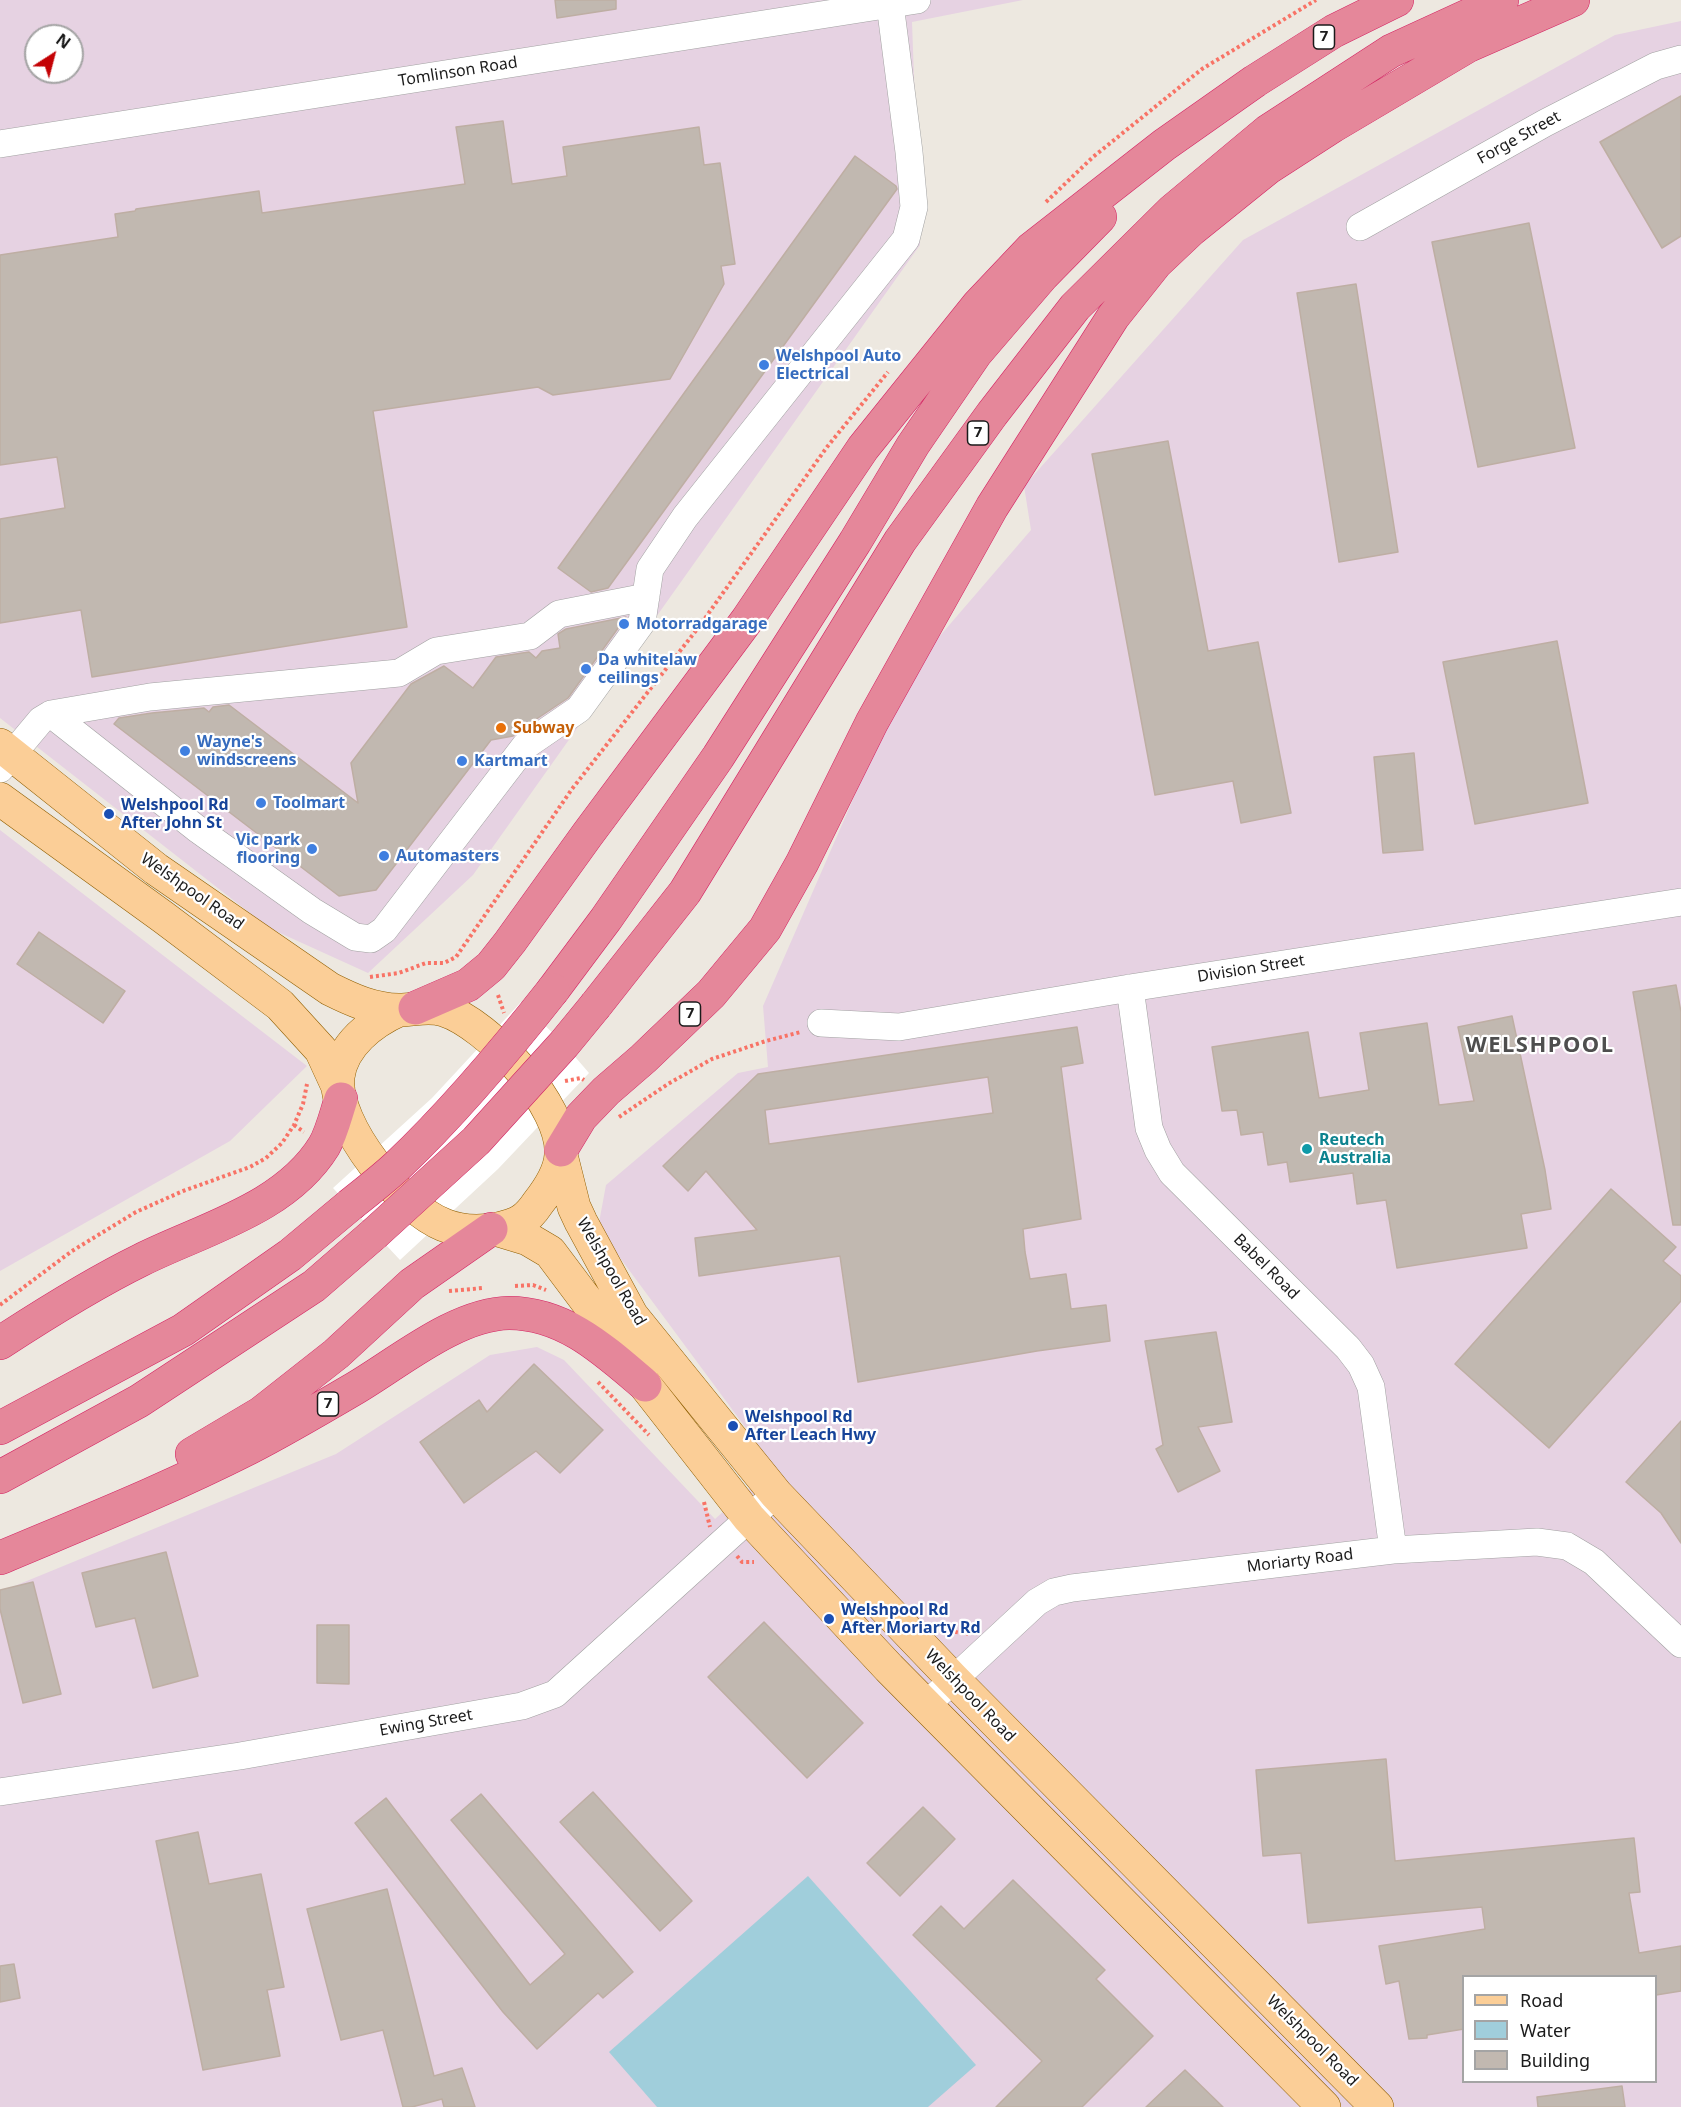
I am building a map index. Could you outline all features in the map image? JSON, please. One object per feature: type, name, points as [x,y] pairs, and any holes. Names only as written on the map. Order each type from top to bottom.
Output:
[{"type":"highway","name":"7","points":[[407,1009],[468,985],[491,966],[747,620],[863,448],[978,305],[1031,249],[1164,146],[1255,81],[1334,31],[1397,0]]},
{"type":"highway","name":"7","points":[[0,1477],[139,1401],[314,1286],[476,1141],[564,1044],[685,892],[900,541],[992,414],[1076,307],[1172,211],[1268,131],[1391,51],[1502,0]]},
{"type":"highway","name":"7","points":[[561,1152],[581,1117],[711,994],[765,929],[802,863],[872,722],[992,507],[1113,317],[1156,263],[1191,230],[1268,168],[1333,126],[1468,46],[1573,0]]},
{"type":"highway","name":"7","points":[[0,1428],[183,1330],[290,1255],[396,1167],[450,1111],[512,1043],[606,919],[718,757],[855,542],[913,445],[976,353],[1043,275],[1115,201],[1255,81]]},
{"type":"highway","points":[[0,1343],[51,1310],[138,1261],[230,1220],[276,1195],[307,1168],[324,1146],[330,1133],[329,1089]]},
{"type":"highway","points":[[0,1558],[193,1454],[261,1413],[336,1354],[412,1284],[493,1229]]},
{"type":"highway","name":"7","points":[[0,1558],[133,1502],[249,1448],[352,1390],[457,1326],[476,1318],[493,1314],[528,1314],[544,1303],[645,1385]]},
{"type":"main road","name":"Welshpool Road","points":[[4,756],[156,869],[330,989],[360,1004],[442,1010],[461,1018],[503,1051],[533,1085],[547,1107],[557,1128],[574,1207],[632,1316],[776,1494],[953,1679],[1377,2107]]},
{"type":"main road","points":[[0,799],[164,917],[280,1005],[321,1050],[329,1089],[370,1159],[392,1186],[427,1216],[444,1225],[479,1232],[518,1224],[529,1215],[554,1178],[561,1152]]},
{"type":"main road","points":[[329,1089],[358,1037],[373,1023],[407,1009]]},
{"type":"main road","name":"Welshpool Road","points":[[493,1229],[528,1239],[550,1252],[645,1385],[748,1518],[889,1668],[1324,2107]]},
{"type":"main road","points":[[864,1586],[873,1606],[896,1643],[898,1654],[889,1668]]},
{"type":"street","name":"Tomlinson Road","points":[[0,144],[917,0]]},
{"type":"street","points":[[51,714],[196,828],[312,911],[355,937],[371,939],[384,930],[525,746],[579,709],[642,622],[650,569],[685,517],[906,238],[914,207],[890,4]]},
{"type":"street","name":"Forge Street","points":[[1360,227],[1517,138],[1656,66],[1681,59]]},
{"type":"street","points":[[4,756],[41,720],[51,714],[150,697],[399,673],[436,651],[530,636],[559,615],[646,597]]},
{"type":"street","name":"Division Street","points":[[821,1023],[899,1027],[1130,988],[1681,902]]},
{"type":"street","name":"Babel Road","points":[[1130,988],[1149,1128],[1158,1150],[1172,1173],[1348,1348],[1361,1365],[1371,1387],[1393,1550]]},
{"type":"street","name":"Ewing Street","points":[[0,1792],[240,1756],[522,1706],[555,1694],[776,1494]]},
{"type":"street","name":"Moriarty Road","points":[[926,1705],[1037,1602],[1054,1592],[1084,1586],[1393,1550],[1537,1542],[1567,1546],[1594,1562],[1681,1644]]},
{"type":"path","points":[[616,1119],[668,1084],[712,1059],[766,1041],[795,1035],[821,1023]]},
{"type":"path","points":[[0,1305],[72,1251],[136,1212],[183,1191],[250,1167],[266,1158],[282,1143],[294,1125],[303,1104],[329,1089]]},
{"type":"path","points":[[591,1374],[654,1441]]},
{"type":"path","points":[[702,1491],[708,1524]]},
{"type":"path","points":[[936,1623],[944,1631],[975,1636],[984,1650]]},
{"type":"shaded area","points":[[0,0],[1023,0],[912,22],[920,245],[473,875],[368,973],[269,928],[0,718]]},
{"type":"shaded area","points":[[1681,21],[1681,2107],[0,2107],[0,1592],[336,1454],[490,1355],[537,1347],[564,1360],[715,1519],[774,1466],[598,1228],[606,1185],[738,1073],[768,1067],[763,1006],[908,673],[1031,530],[1024,486],[1243,240],[1615,35]]},
{"type":"shaded area","points":[[0,830],[307,1066],[230,1141],[0,1271]]},
{"type":"water","points":[[808,1876],[976,2065],[928,2107],[657,2107],[609,2052]]},
{"type":"pier","points":[[521,1002],[564,1044],[589,1073],[498,1169],[400,1260],[333,1188],[432,1098]]},
{"type":"building","points":[[555,0],[616,0],[616,9],[557,18]]},
{"type":"building","points":[[1681,96],[1681,236],[1662,248],[1600,142]]},
{"type":"building","points":[[503,121],[512,184],[567,176],[563,147],[699,127],[704,165],[720,163],[735,264],[721,266],[724,284],[670,379],[553,395],[538,387],[373,411],[407,627],[92,677],[81,610],[0,623],[0,519],[65,508],[57,457],[0,465],[0,255],[118,237],[115,214],[136,209],[259,191],[262,213],[465,184],[456,127]]},
{"type":"building","points":[[855,156],[897,189],[608,588],[591,592],[558,568]]},
{"type":"building","points":[[1529,223],[1575,448],[1478,467],[1432,242]]},
{"type":"building","points":[[1356,284],[1398,552],[1339,562],[1297,293]]},
{"type":"building","points":[[1168,441],[1208,651],[1258,642],[1291,813],[1241,823],[1233,781],[1155,795],[1092,454]]},
{"type":"building","points":[[626,617],[568,698],[529,724],[523,725],[513,736],[491,740],[376,890],[339,896],[114,724],[119,718],[204,708],[209,712],[213,707],[229,705],[358,803],[351,763],[411,684],[444,666],[473,688],[496,657],[529,652],[536,658],[542,651],[560,648],[558,634],[566,629]]},
{"type":"building","points":[[1557,641],[1588,803],[1475,824],[1443,662]]},
{"type":"building","points":[[1414,753],[1423,850],[1383,853],[1374,757]]},
{"type":"building","points":[[39,932],[125,991],[103,1023],[17,964]]},
{"type":"building","points":[[1676,985],[1681,1012],[1681,1225],[1673,1225],[1633,992]]},
{"type":"building","points":[[1512,1016],[1545,1170],[1551,1209],[1521,1214],[1527,1248],[1397,1268],[1386,1200],[1357,1204],[1353,1173],[1290,1182],[1287,1162],[1268,1165],[1263,1132],[1241,1135],[1237,1110],[1222,1111],[1212,1047],[1308,1032],[1319,1098],[1369,1090],[1360,1033],[1427,1023],[1439,1105],[1474,1101],[1458,1027]]},
{"type":"building","points":[[1077,1027],[1083,1063],[1061,1067],[1081,1219],[1023,1229],[1025,1252],[1030,1279],[1066,1274],[1071,1309],[1106,1305],[1110,1341],[1037,1351],[858,1382],[840,1256],[699,1276],[695,1238],[757,1230],[706,1171],[688,1191],[663,1166],[758,1074]],"holes":[[[988,1077],[993,1113],[769,1144],[765,1110]]]},
{"type":"building","points":[[1611,1189],[1676,1247],[1663,1261],[1681,1276],[1681,1301],[1549,1448],[1455,1364]]},
{"type":"building","points":[[1216,1332],[1232,1422],[1198,1427],[1220,1471],[1178,1492],[1156,1449],[1163,1445],[1145,1341]]},
{"type":"building","points":[[534,1364],[603,1430],[560,1473],[536,1451],[464,1503],[420,1442],[479,1400],[487,1412]]},
{"type":"building","points":[[1681,1421],[1681,1543],[1661,1513],[1626,1482]]},
{"type":"building","points":[[166,1552],[198,1676],[153,1688],[135,1618],[96,1627],[82,1573]]},
{"type":"building","points":[[33,1582],[61,1694],[23,1703],[0,1609],[0,1590]]},
{"type":"building","points":[[764,1622],[863,1723],[807,1778],[708,1677]]},
{"type":"building","points":[[317,1625],[349,1625],[349,1684],[317,1683]]},
{"type":"building","points":[[1386,1759],[1395,1861],[1634,1838],[1640,1892],[1629,1893],[1639,1953],[1681,1946],[1681,1991],[1657,1995],[1657,1975],[1462,1975],[1462,2029],[1427,2035],[1427,2038],[1409,2039],[1399,1981],[1386,1984],[1379,1946],[1485,1929],[1482,1907],[1308,1923],[1301,1853],[1263,1856],[1256,1770]]},
{"type":"building","points":[[593,1792],[692,1901],[660,1931],[560,1822]]},
{"type":"building","points":[[481,1794],[633,1972],[603,1998],[598,1993],[537,2049],[503,2012],[355,1823],[386,1798],[530,1985],[565,1954],[451,1820]]},
{"type":"building","points":[[923,1807],[955,1839],[900,1896],[867,1863]]},
{"type":"building","points":[[198,1832],[209,1884],[261,1874],[284,1987],[267,1990],[280,2056],[203,2070],[156,1841]]},
{"type":"building","points":[[1013,1880],[1105,1970],[1096,1979],[1153,2036],[1082,2107],[996,2107],[1042,2061],[913,1935],[941,1906],[964,1929]]},
{"type":"building","points":[[387,1889],[434,2076],[462,2068],[475,2107],[444,2107],[442,2099],[412,2107],[403,2107],[383,2030],[341,2040],[307,1909]]},
{"type":"building","points":[[14,1964],[20,1998],[0,2002],[0,1966]]},
{"type":"building","points":[[1185,2070],[1223,2107],[1146,2107]]},
{"type":"building","points":[[1622,2086],[1625,2107],[1538,2107],[1537,2097]]},
{"type":"place","name":"Welshpool Auto Electrical","points":[[764,365]]},
{"type":"place","name":"Motorradgarage","points":[[624,624]]},
{"type":"place","name":"Da whitelaw ceilings","points":[[586,669]]},
{"type":"place","name":"Subway","points":[[501,728]]},
{"type":"place","name":"Wayne's windscreens","points":[[185,751]]},
{"type":"place","name":"Kartmart","points":[[462,761]]},
{"type":"place","name":"Toolmart","points":[[261,803]]},
{"type":"place","name":"Welshpool Rd After John St","points":[[109,814]]},
{"type":"place","name":"Vic park flooring","points":[[312,849]]},
{"type":"place","name":"Automasters","points":[[384,856]]},
{"type":"place","name":"Reutech Australia","points":[[1307,1149]]},
{"type":"place","name":"Welshpool Rd After Leach Hwy","points":[[733,1426]]},
{"type":"place","name":"Welshpool Rd After Moriarty Rd","points":[[829,1619]]},
{"type":"district","name":"WELSHPOOL","points":[[1540,1046]]}]
